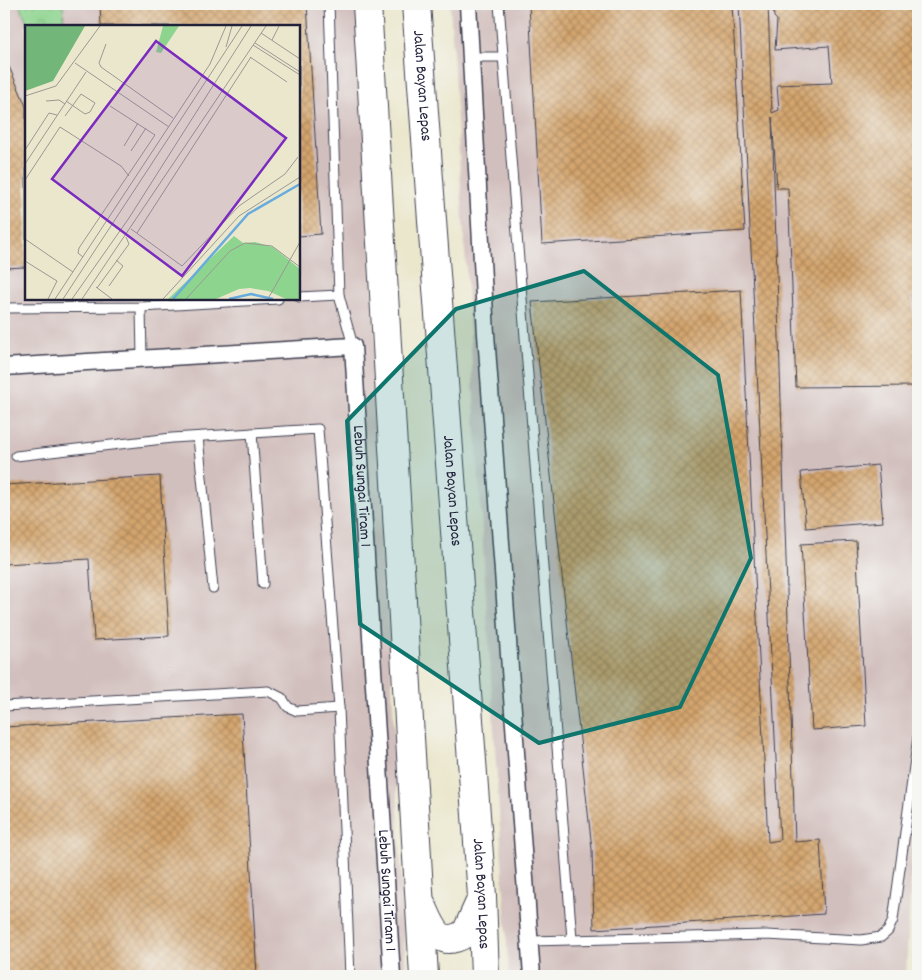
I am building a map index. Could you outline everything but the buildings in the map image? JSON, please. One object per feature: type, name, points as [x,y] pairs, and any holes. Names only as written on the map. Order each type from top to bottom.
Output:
[{"type":"highway","points":[[367,4],[424,976]]},
{"type":"highway","name":"Jalan Bayan Lepas","points":[[416,4],[482,896],[485,976]]},
{"type":"highway","points":[[419,899],[436,933],[450,940],[466,933],[482,896]]},
{"type":"street","points":[[468,4],[486,334],[531,941],[532,976]]},
{"type":"street","points":[[4,367],[353,346]]},
{"type":"street","name":"Lebuh Sungai Tiram 1","points":[[353,346],[392,976]]},
{"type":"lane","points":[[329,4],[339,295],[353,346]]},
{"type":"lane","points":[[499,4],[572,939]]},
{"type":"lane","points":[[471,57],[502,57]]},
{"type":"lane","points":[[300,298],[339,295]]},
{"type":"lane","points":[[4,308],[141,307],[261,300]]},
{"type":"lane","points":[[141,307],[142,359]]},
{"type":"lane","points":[[16,456],[198,437],[318,429],[339,708],[350,976]]},
{"type":"lane","points":[[252,433],[263,584]]},
{"type":"lane","points":[[198,437],[212,588]]},
{"type":"lane","points":[[4,706],[268,691],[282,698],[288,706],[297,711],[339,708]]},
{"type":"lane","points":[[531,941],[766,935],[860,940],[881,937],[888,931],[893,920],[918,737]]},
{"type":"highlighted area","points":[[584,271],[718,375],[751,558],[680,707],[539,743],[360,624],[347,421],[456,309]]},
{"type":"shaded area","points":[[4,4],[359,4],[406,976],[4,976]]},
{"type":"shaded area","points":[[450,4],[918,4],[918,731],[906,976],[509,976]]},
{"type":"green space","points":[[19,4],[63,4],[64,25],[29,25]]}]
